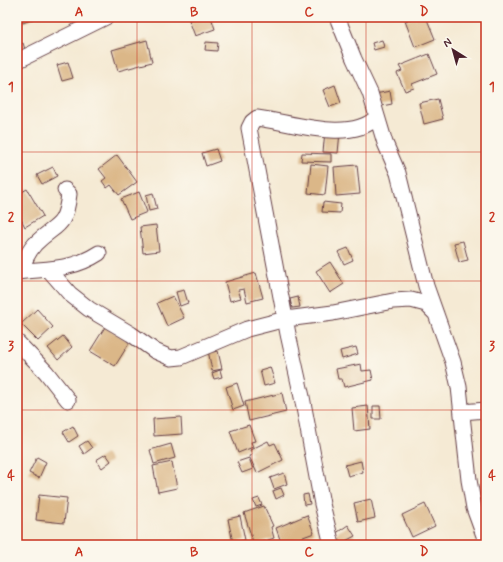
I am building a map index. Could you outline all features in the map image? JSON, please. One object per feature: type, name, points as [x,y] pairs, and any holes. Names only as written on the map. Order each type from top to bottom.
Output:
[{"type":"street","points":[[17,61],[106,17]]},
{"type":"street","points":[[337,17],[370,93],[385,143],[398,173],[424,279],[453,362],[462,412],[469,480],[474,508],[486,541]]},
{"type":"street","points":[[332,545],[322,504],[249,128],[252,122],[258,118],[309,128],[357,128],[371,123],[377,117]]},
{"type":"street","points":[[65,190],[69,194],[67,209],[62,221],[29,251],[19,272],[50,271],[85,262],[98,253]]},
{"type":"street","points":[[50,271],[70,294],[89,309],[131,334],[155,351],[171,358],[182,357],[247,329],[286,319],[333,313],[393,301],[412,300],[426,304],[437,315]]},
{"type":"street","points":[[17,342],[46,372],[68,400]]},
{"type":"street","points":[[462,412],[486,410]]},
{"type":"building","points":[[20,17],[32,17],[33,19],[23,23]]},
{"type":"building","points":[[198,17],[211,17],[215,29],[195,36],[189,20]]},
{"type":"building","points":[[417,17],[426,17],[435,39],[415,47],[405,21]]},
{"type":"building","points":[[147,40],[152,62],[118,71],[112,50]]},
{"type":"building","points":[[382,40],[384,47],[374,50],[372,43]]},
{"type":"building","points":[[206,42],[218,43],[217,51],[205,50]]},
{"type":"building","points":[[23,43],[25,50],[17,53],[17,46]]},
{"type":"building","points":[[429,54],[437,74],[412,84],[414,88],[405,91],[397,73],[402,71],[399,66]]},
{"type":"building","points":[[68,62],[73,78],[62,81],[57,65]]},
{"type":"building","points":[[335,85],[341,103],[330,107],[323,90]]},
{"type":"building","points":[[390,91],[392,104],[377,107],[375,94]]},
{"type":"building","points":[[438,99],[443,119],[424,124],[419,103]]},
{"type":"building","points":[[325,131],[340,132],[338,153],[323,152]]},
{"type":"building","points":[[216,149],[220,161],[206,166],[202,153]]},
{"type":"building","points":[[302,153],[331,154],[331,162],[301,161]]},
{"type":"building","points":[[117,155],[137,182],[119,195],[111,185],[107,188],[102,181],[106,178],[99,169]]},
{"type":"building","points":[[311,164],[328,166],[325,195],[308,193]]},
{"type":"building","points":[[357,165],[360,194],[336,196],[334,167]]},
{"type":"building","points":[[53,167],[57,176],[42,184],[37,175]]},
{"type":"building","points":[[27,189],[43,216],[25,227],[20,217],[17,219],[17,195]]},
{"type":"building","points":[[139,192],[147,212],[130,219],[121,199]]},
{"type":"building","points":[[153,193],[157,209],[149,211],[146,195]]},
{"type":"building","points":[[323,202],[341,204],[340,213],[322,212]]},
{"type":"building","points":[[156,225],[159,251],[143,253],[140,227]]},
{"type":"building","points":[[463,241],[468,260],[459,262],[454,243]]},
{"type":"building","points":[[348,248],[353,260],[344,264],[338,252]]},
{"type":"building","points":[[330,262],[344,284],[330,293],[316,271]]},
{"type":"building","points":[[256,273],[263,298],[247,302],[244,289],[238,290],[241,298],[230,301],[225,282]]},
{"type":"building","points":[[184,290],[188,303],[180,306],[176,292]]},
{"type":"building","points":[[173,296],[184,318],[167,326],[157,303]]},
{"type":"building","points":[[298,297],[300,307],[292,308],[290,299]]},
{"type":"building","points":[[37,309],[53,327],[38,341],[21,324]]},
{"type":"building","points":[[105,327],[130,342],[115,366],[90,351]]},
{"type":"building","points":[[63,336],[72,347],[58,360],[48,348]]},
{"type":"building","points":[[356,347],[358,354],[342,359],[340,351]]},
{"type":"building","points":[[212,349],[213,352],[218,351],[222,369],[212,371],[208,350]]},
{"type":"building","points":[[361,364],[362,371],[371,370],[373,380],[344,387],[342,379],[338,379],[336,369]]},
{"type":"building","points":[[270,367],[275,383],[264,386],[260,370]]},
{"type":"building","points":[[220,370],[222,377],[214,379],[212,373]]},
{"type":"building","points":[[237,383],[244,406],[233,410],[226,387]]},
{"type":"building","points":[[282,393],[286,412],[249,421],[245,402]]},
{"type":"building","points":[[368,406],[370,429],[354,431],[352,408]]},
{"type":"building","points":[[373,406],[380,406],[381,419],[373,419]]},
{"type":"building","points":[[181,417],[182,434],[154,436],[153,419]]},
{"type":"building","points":[[249,425],[255,441],[251,442],[253,447],[238,453],[230,431]]},
{"type":"building","points":[[73,426],[78,436],[69,442],[63,432]]},
{"type":"building","points":[[87,441],[92,448],[84,454],[79,446]]},
{"type":"building","points":[[268,441],[270,445],[275,443],[283,460],[257,473],[249,456],[252,455],[250,450]]},
{"type":"building","points":[[171,444],[175,458],[154,464],[150,450]]},
{"type":"building","points":[[106,454],[111,461],[102,468],[96,460]]},
{"type":"building","points":[[37,457],[46,462],[39,478],[29,473]]},
{"type":"building","points":[[249,458],[253,469],[242,473],[237,462]]},
{"type":"building","points":[[361,461],[363,472],[348,476],[345,465]]},
{"type":"building","points":[[172,462],[177,488],[158,492],[153,466]]},
{"type":"building","points":[[284,473],[287,484],[274,489],[270,478]]},
{"type":"building","points":[[281,488],[284,495],[276,499],[273,491]]},
{"type":"building","points":[[308,494],[310,504],[304,505],[303,495]]},
{"type":"building","points":[[39,495],[67,498],[64,523],[36,520]]},
{"type":"building","points":[[259,498],[262,505],[256,507],[253,500]]},
{"type":"building","points":[[371,499],[375,518],[358,522],[354,503]]},
{"type":"building","points":[[425,504],[435,526],[412,537],[402,515]]},
{"type":"building","points":[[264,506],[273,526],[271,527],[274,538],[254,545],[244,513]]},
{"type":"building","points":[[307,515],[314,533],[282,545],[276,528]]},
{"type":"building","points":[[240,516],[245,540],[233,543],[228,519]]},
{"type":"building","points":[[348,525],[355,536],[338,545],[332,536]]}]
